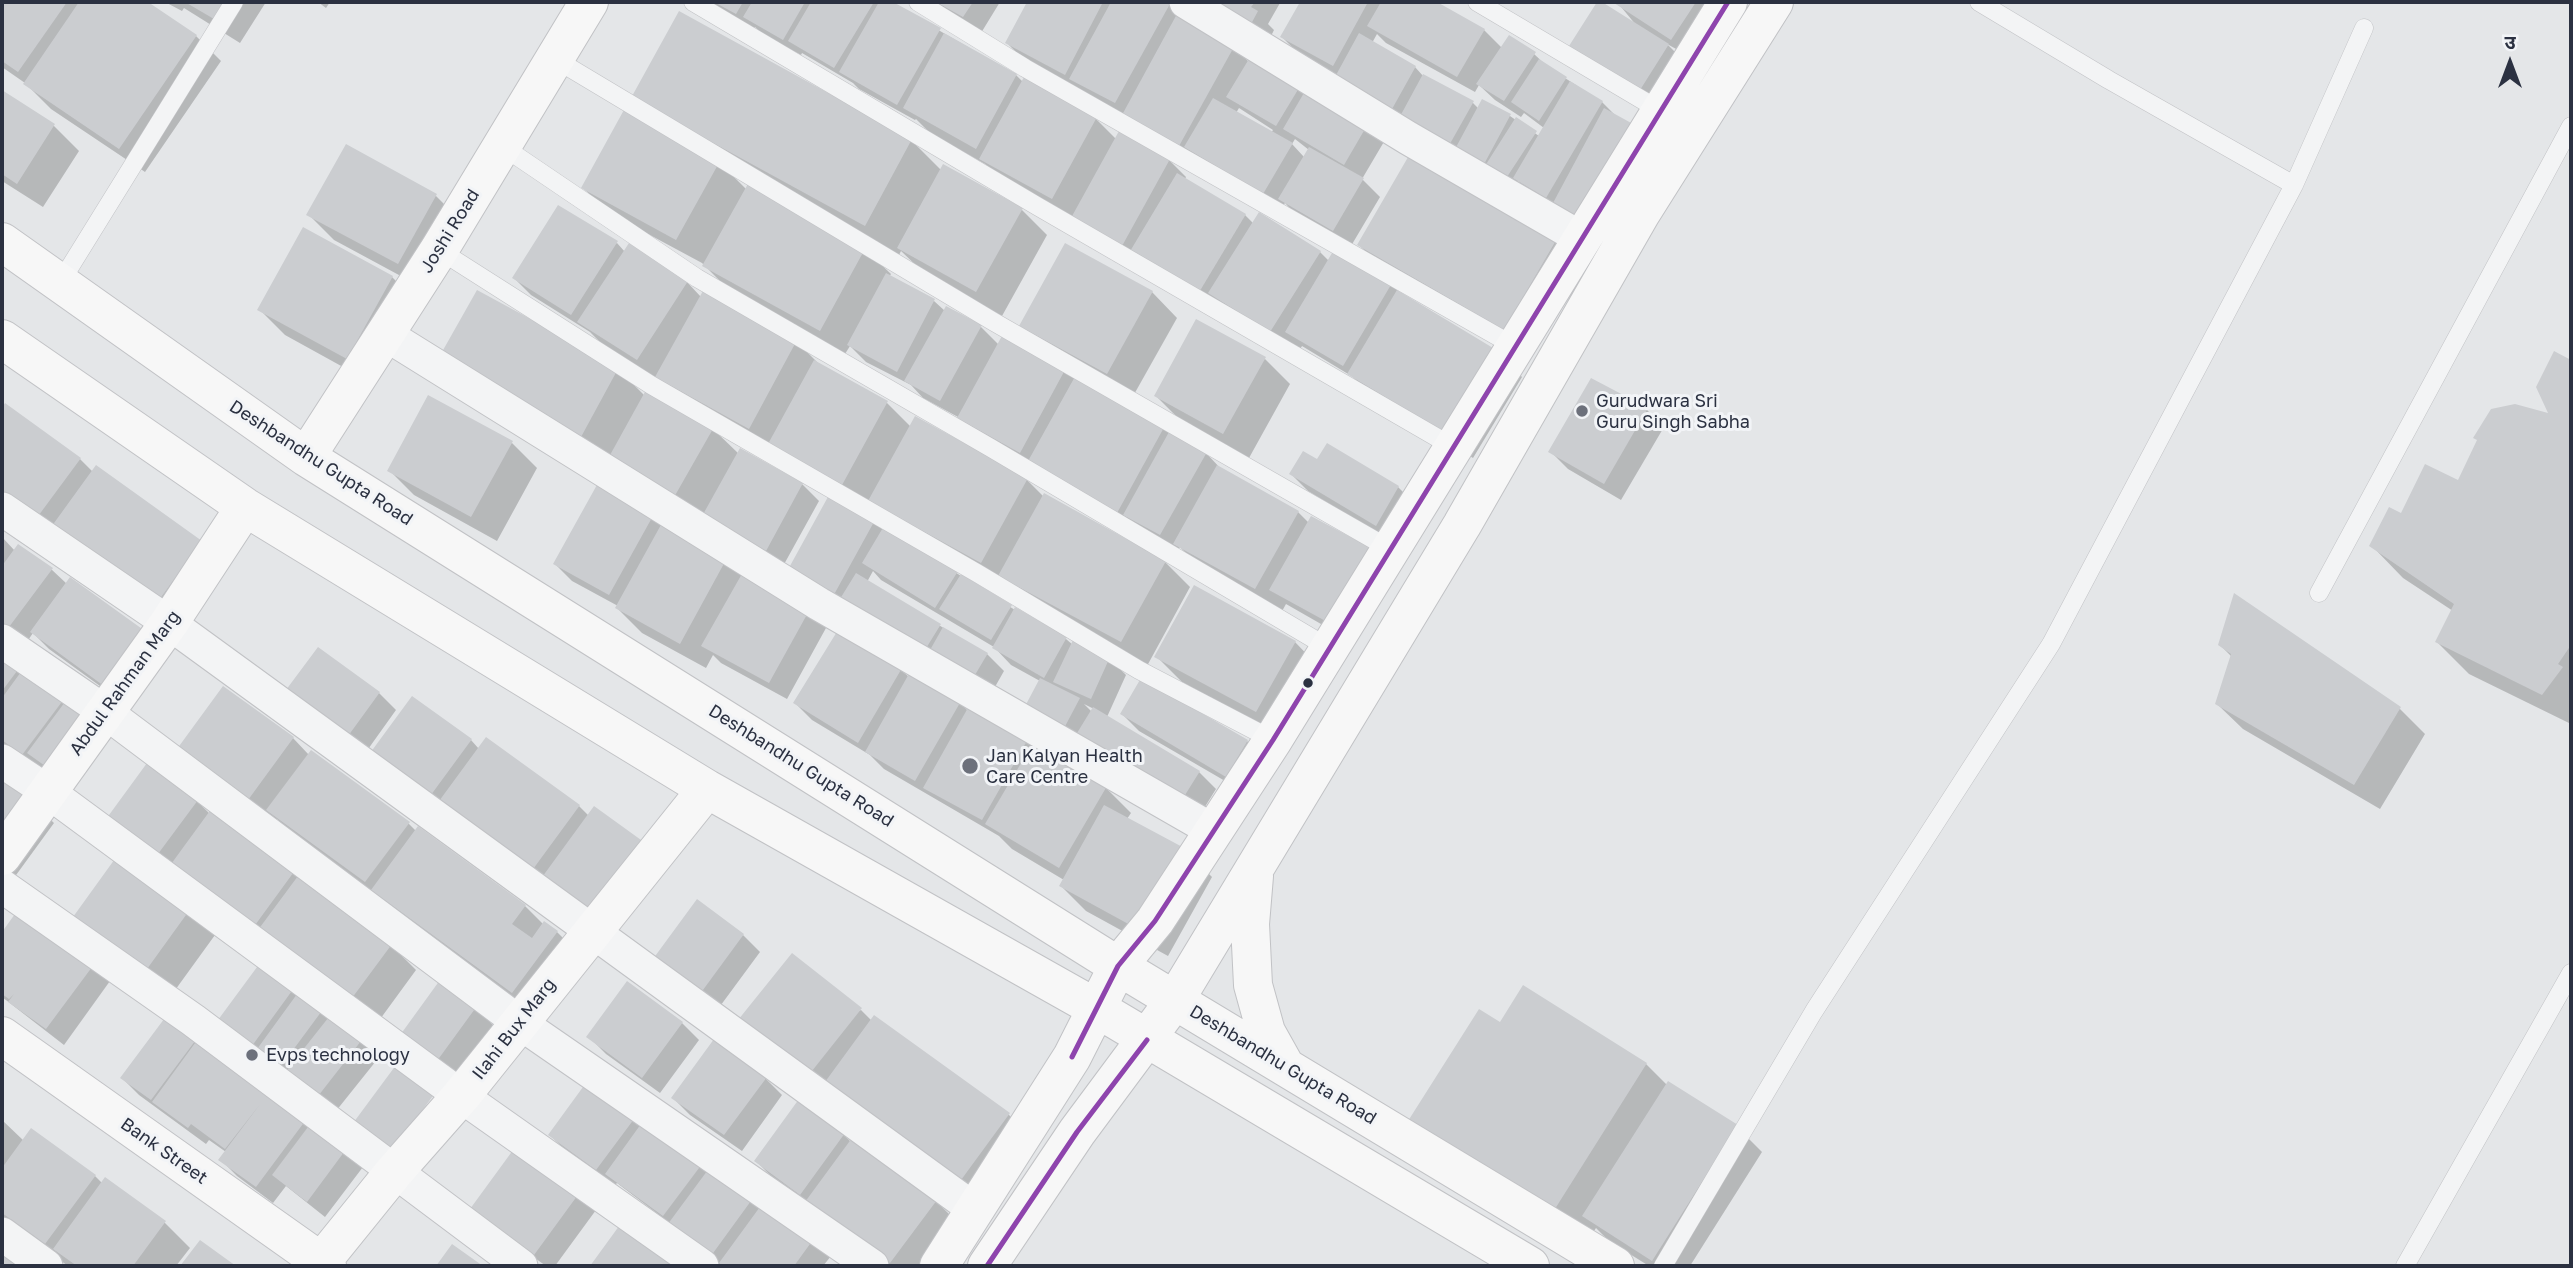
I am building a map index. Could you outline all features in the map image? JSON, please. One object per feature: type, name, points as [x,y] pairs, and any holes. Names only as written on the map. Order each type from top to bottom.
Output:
[{"type":"street","name":"Joshi Road","points":[[306,457],[439,250],[589,2]]},
{"type":"street","points":[[1186,2],[1408,138],[1581,238]]},
{"type":"street","points":[[939,1266],[1072,1057],[1118,966],[1155,921],[1273,740],[1728,2]]},
{"type":"street","points":[[987,1266],[1077,1132],[1175,1000],[1462,525],[1641,214],[1774,2]]},
{"type":"street","name":"Deshbandhu Gupta Road","points":[[2,242],[306,457],[1118,966],[1615,1266]]},
{"type":"street","points":[[385,334],[819,604],[1214,831]]},
{"type":"street","points":[[2,339],[245,508],[707,789],[1096,1008],[1530,1266]]},
{"type":"street","name":"Abdul Rahman Marg","points":[[2,856],[169,623],[245,508]]},
{"type":"street","points":[[2,509],[169,623],[974,1209]]},
{"type":"street","points":[[2,641],[104,711],[520,1023],[872,1266]]},
{"type":"street","points":[[2,761],[47,791],[461,1096],[702,1266]]},
{"type":"street","name":"Ilahi Bux Marg","points":[[322,1265],[394,1172],[461,1096],[707,789]]},
{"type":"street","points":[[1255,866],[1250,924],[1253,985],[1266,1032],[1285,1066]]},
{"type":"street","points":[[2,886],[193,1020],[521,1266]]},
{"type":"street","name":"Bank Street","points":[[2,1036],[322,1265]]},
{"type":"street","points":[[2,1234],[46,1266]]},
{"type":"lane","points":[[60,284],[234,2]]},
{"type":"lane","points":[[693,2],[1049,213],[1455,448]]},
{"type":"lane","points":[[918,2],[1025,68],[1516,347]]},
{"type":"lane","points":[[1477,2],[1661,111]]},
{"type":"lane","points":[[1979,2],[2109,80],[2294,185]]},
{"type":"lane","points":[[1663,1266],[1815,1011],[2051,644],[2294,185],[2364,28]]},
{"type":"lane","points":[[555,59],[994,322],[1390,550]]},
{"type":"lane","points":[[2319,593],[2571,126]]},
{"type":"lane","points":[[502,146],[698,278],[1329,648]]},
{"type":"lane","points":[[439,250],[651,385],[1139,670],[1273,740]]},
{"type":"lane","points":[[2405,1266],[2571,974]]},
{"type":"building","points":[[2,2],[67,2],[18,72],[2,61]]},
{"type":"building","points":[[79,2],[148,2],[197,35],[119,149],[23,84]]},
{"type":"building","points":[[185,2],[225,2],[214,19]]},
{"type":"building","points":[[714,2],[743,2],[736,14]]},
{"type":"building","points":[[752,2],[805,2],[783,40],[743,17]]},
{"type":"building","points":[[811,2],[874,2],[834,68],[788,41]]},
{"type":"building","points":[[879,2],[893,2],[941,28],[897,105],[839,72]]},
{"type":"building","points":[[936,2],[973,2],[963,17]]},
{"type":"building","points":[[1027,2],[1103,2],[1065,75],[1005,43]]},
{"type":"building","points":[[1111,2],[1171,2],[1115,103],[1069,79]]},
{"type":"building","points":[[1211,2],[1255,2],[1251,7],[1258,11],[1251,24]]},
{"type":"building","points":[[1300,2],[1368,2],[1333,66],[1280,37]]},
{"type":"building","points":[[1381,2],[1437,2],[1485,29],[1457,77],[1367,26]]},
{"type":"building","points":[[1597,2],[1602,2],[1669,44],[1640,90],[1569,46]]},
{"type":"building","points":[[1615,2],[1696,2],[1671,40]]},
{"type":"building","points":[[679,11],[912,139],[865,226],[631,98]]},
{"type":"building","points":[[1177,14],[1235,45],[1179,146],[1122,115]]},
{"type":"building","points":[[944,33],[1017,74],[976,149],[903,108]]},
{"type":"building","points":[[1359,33],[1416,66],[1392,109],[1335,77]]},
{"type":"building","points":[[1509,35],[1536,52],[1504,101],[1476,84]]},
{"type":"building","points":[[1255,49],[1305,78],[1276,126],[1226,97]]},
{"type":"building","points":[[1539,59],[1567,77],[1539,121],[1511,102]]},
{"type":"building","points":[[1423,74],[1474,101],[1447,149],[1397,122]]},
{"type":"building","points":[[1024,77],[1097,117],[1052,199],[979,159]]},
{"type":"building","points":[[1570,81],[1603,101],[1546,198],[1513,178]]},
{"type":"building","points":[[1308,86],[1369,122],[1344,165],[1283,129]]},
{"type":"building","points":[[2,90],[55,124],[17,184],[2,174]]},
{"type":"building","points":[[1213,98],[1293,143],[1263,194],[1184,147]]},
{"type":"building","points":[[1482,99],[1511,114],[1483,166],[1454,151]]},
{"type":"building","points":[[625,108],[720,161],[676,240],[581,188]]},
{"type":"building","points":[[1604,108],[1633,124],[1582,219],[1553,203]]},
{"type":"building","points":[[1516,117],[1537,131],[1505,180],[1485,166]]},
{"type":"building","points":[[1119,131],[1170,159],[1122,246],[1071,218]]},
{"type":"building","points":[[346,144],[437,194],[398,264],[306,215]]},
{"type":"building","points":[[1309,147],[1364,178],[1333,231],[1278,199]]},
{"type":"building","points":[[1411,152],[1558,237],[1504,330],[1357,245]]},
{"type":"building","points":[[943,164],[1023,208],[976,292],[897,248]]},
{"type":"building","points":[[1177,173],[1246,214],[1198,294],[1129,253]]},
{"type":"building","points":[[749,182],[866,247],[820,331],[702,266]]},
{"type":"building","points":[[558,205],[618,241],[571,315],[512,278]]},
{"type":"building","points":[[1259,212],[1321,251],[1270,332],[1208,293]]},
{"type":"building","points":[[303,227],[393,276],[347,359],[257,310]]},
{"type":"building","points":[[629,243],[688,281],[637,360],[577,322]]},
{"type":"building","points":[[1065,243],[1153,291],[1107,374],[1019,326]]},
{"type":"building","points":[[1335,248],[1392,283],[1343,366],[1285,332]]},
{"type":"building","points":[[886,273],[935,299],[897,372],[847,345]]},
{"type":"building","points":[[704,289],[797,340],[749,429],[655,377]]},
{"type":"building","points":[[477,290],[619,367],[575,448],[438,359]]},
{"type":"building","points":[[1397,290],[1498,351],[1447,434],[1347,374]]},
{"type":"building","points":[[946,306],[982,325],[940,401],[904,381]]},
{"type":"building","points":[[1196,319],[1266,357],[1223,434],[1154,396]]},
{"type":"building","points":[[1003,334],[1066,368],[1020,453],[957,418]]},
{"type":"building","points":[[2554,351],[2571,360],[2571,645],[2558,664],[2563,667],[2542,695],[2435,642],[2454,604],[2369,546],[2389,507],[2401,513],[2425,464],[2458,480],[2477,440],[2473,438],[2491,409],[2515,404],[2548,413],[2536,387]]},
{"type":"building","points":[[814,360],[888,401],[842,485],[768,444]]},
{"type":"building","points":[[1077,373],[1167,422],[1117,513],[1027,463]]},
{"type":"building","points":[[1591,378],[1648,408],[1604,484],[1548,452]]},
{"type":"building","points":[[646,390],[714,427],[669,506],[604,466]]},
{"type":"building","points":[[428,395],[513,441],[471,517],[387,471]]},
{"type":"building","points":[[5,403],[81,458],[33,523],[2,501],[2,408]]},
{"type":"building","points":[[915,416],[1028,478],[981,563],[868,501]]},
{"type":"building","points":[[1169,432],[1207,452],[1160,535],[1123,515]]},
{"type":"building","points":[[1327,443],[1399,486],[1376,526],[1289,474],[1303,451],[1317,459]]},
{"type":"building","points":[[740,448],[803,483],[760,562],[696,527]]},
{"type":"building","points":[[96,465],[202,541],[159,600],[49,530]]},
{"type":"building","points":[[1217,465],[1299,511],[1255,589],[1173,544]]},
{"type":"building","points":[[598,483],[654,514],[609,595],[553,564]]},
{"type":"building","points":[[1044,493],[1166,561],[1121,642],[998,576]]},
{"type":"building","points":[[829,495],[875,520],[831,600],[785,575]]},
{"type":"building","points":[[1311,516],[1373,549],[1331,624],[1269,590]]},
{"type":"building","points":[[662,523],[727,558],[680,644],[615,608]]},
{"type":"building","points":[[884,526],[958,571],[935,608],[862,563]]},
{"type":"building","points":[[18,544],[53,568],[9,627],[2,622],[2,566]]},
{"type":"building","points":[[743,572],[810,609],[769,683],[701,646]]},
{"type":"building","points":[[856,573],[941,624],[920,658],[835,607]]},
{"type":"building","points":[[961,574],[1012,605],[991,640],[939,609]]},
{"type":"building","points":[[70,577],[145,631],[104,686],[30,632]]},
{"type":"building","points":[[1194,585],[1296,641],[1256,712],[1154,657]]},
{"type":"building","points":[[2234,593],[2401,707],[2354,785],[2215,704],[2231,654],[2218,645]]},
{"type":"building","points":[[1015,607],[1067,637],[1044,678],[992,648]]},
{"type":"building","points":[[943,627],[988,653],[969,685],[925,659]]},
{"type":"building","points":[[838,630],[902,668],[858,743],[793,703]]},
{"type":"building","points":[[1073,640],[1110,657],[1091,699],[1053,682]]},
{"type":"building","points":[[2,647],[23,663],[2,691]]},
{"type":"building","points":[[318,647],[380,692],[343,743],[280,698]]},
{"type":"building","points":[[26,665],[67,695],[22,755],[2,740],[2,698]]},
{"type":"building","points":[[910,672],[961,701],[915,781],[865,752]]},
{"type":"building","points":[[1040,678],[1080,698],[1062,732],[1022,712]]},
{"type":"building","points":[[1141,678],[1248,740],[1226,777],[1120,714]]},
{"type":"building","points":[[223,686],[294,737],[248,800],[177,749]]},
{"type":"building","points":[[412,696],[472,739],[425,803],[365,760]]},
{"type":"building","points":[[68,698],[95,718],[55,773],[27,753]]},
{"type":"building","points":[[969,706],[1028,739],[982,820],[923,788]]},
{"type":"building","points":[[1093,707],[1200,771],[1180,803],[1074,738]]},
{"type":"building","points":[[486,737],[580,805],[528,876],[434,808]]},
{"type":"building","points":[[1033,743],[1107,786],[1059,868],[985,824]]},
{"type":"building","points":[[311,750],[410,822],[365,882],[266,810]]},
{"type":"building","points":[[147,763],[198,800],[152,862],[101,826]]},
{"type":"building","points":[[2,776],[30,796],[2,834]]},
{"type":"building","points":[[1104,805],[1188,850],[1143,932],[1059,886]]},
{"type":"building","points":[[594,806],[648,845],[594,918],[540,880]]},
{"type":"building","points":[[212,808],[296,869],[250,932],[166,871]]},
{"type":"building","points":[[418,826],[526,905],[512,924],[532,938],[544,921],[558,931],[512,993],[371,890]]},
{"type":"building","points":[[117,856],[191,908],[147,969],[73,917]]},
{"type":"building","points":[[298,876],[392,944],[352,998],[258,930]]},
{"type":"building","points":[[697,899],[744,934],[700,994],[653,959]]},
{"type":"building","points":[[20,907],[95,963],[46,1029],[8,1002],[14,994],[9,999],[2,994],[2,932]]},
{"type":"building","points":[[792,953],[862,1008],[804,1081],[734,1025]]},
{"type":"building","points":[[260,963],[294,988],[249,1050],[215,1024]]},
{"type":"building","points":[[440,980],[477,1006],[434,1065],[398,1038]]},
{"type":"building","points":[[627,981],[683,1022],[642,1078],[586,1037]]},
{"type":"building","points":[[1523,985],[1647,1063],[1553,1212],[1408,1121],[1479,1009],[1500,1022]]},
{"type":"building","points":[[300,990],[324,1008],[276,1073],[252,1056]]},
{"type":"building","points":[[336,1008],[368,1032],[315,1100],[283,1075]]},
{"type":"building","points":[[170,1011],[201,1033],[151,1100],[120,1078]]},
{"type":"building","points":[[874,1015],[1010,1113],[961,1180],[825,1082]]},
{"type":"building","points":[[198,1039],[311,1113],[256,1187],[218,1160],[261,1103],[225,1149],[191,1124],[188,1128],[152,1102]]},
{"type":"building","points":[[714,1039],[767,1077],[724,1135],[671,1098]]},
{"type":"building","points":[[399,1061],[438,1089],[384,1162],[345,1134]]},
{"type":"building","points":[[591,1076],[640,1111],[596,1170],[548,1135]]},
{"type":"building","points":[[1668,1081],[1738,1125],[1652,1261],[1582,1216]]},
{"type":"building","points":[[799,1099],[845,1133],[800,1195],[754,1161]]},
{"type":"building","points":[[646,1117],[705,1160],[663,1216],[605,1174]]},
{"type":"building","points":[[308,1127],[322,1137],[350,1144],[307,1202],[272,1175]]},
{"type":"building","points":[[31,1128],[96,1175],[45,1244],[2,1213],[2,1168]]},
{"type":"building","points":[[852,1138],[937,1200],[890,1263],[805,1202]]},
{"type":"building","points":[[516,1146],[580,1192],[534,1255],[470,1209]]},
{"type":"building","points":[[713,1163],[756,1194],[708,1260],[665,1228]]},
{"type":"building","points":[[105,1177],[166,1221],[133,1266],[77,1266],[53,1249]]},
{"type":"building","points":[[765,1200],[815,1237],[794,1266],[723,1266],[719,1263]]},
{"type":"building","points":[[622,1222],[684,1266],[590,1266]]},
{"type":"building","points":[[200,1240],[236,1266],[180,1266]]},
{"type":"building","points":[[452,1244],[483,1266],[436,1266]]},
{"type":"building","points":[[2,1248],[29,1266],[2,1266]]},
{"type":"transit line","points":[[1072,1057],[1118,966],[1155,921],[1273,740],[1728,2]]},
{"type":"transit line","points":[[987,1266],[1077,1132],[1147,1040]]},
{"type":"place","name":"Gurudwara Sri Guru Singh Sabha","points":[[1582,411]]},
{"type":"place","name":"Jan Kalyan Health Care Centre","points":[[970,766]]},
{"type":"place","name":"Evps technology","points":[[252,1055]]}]
